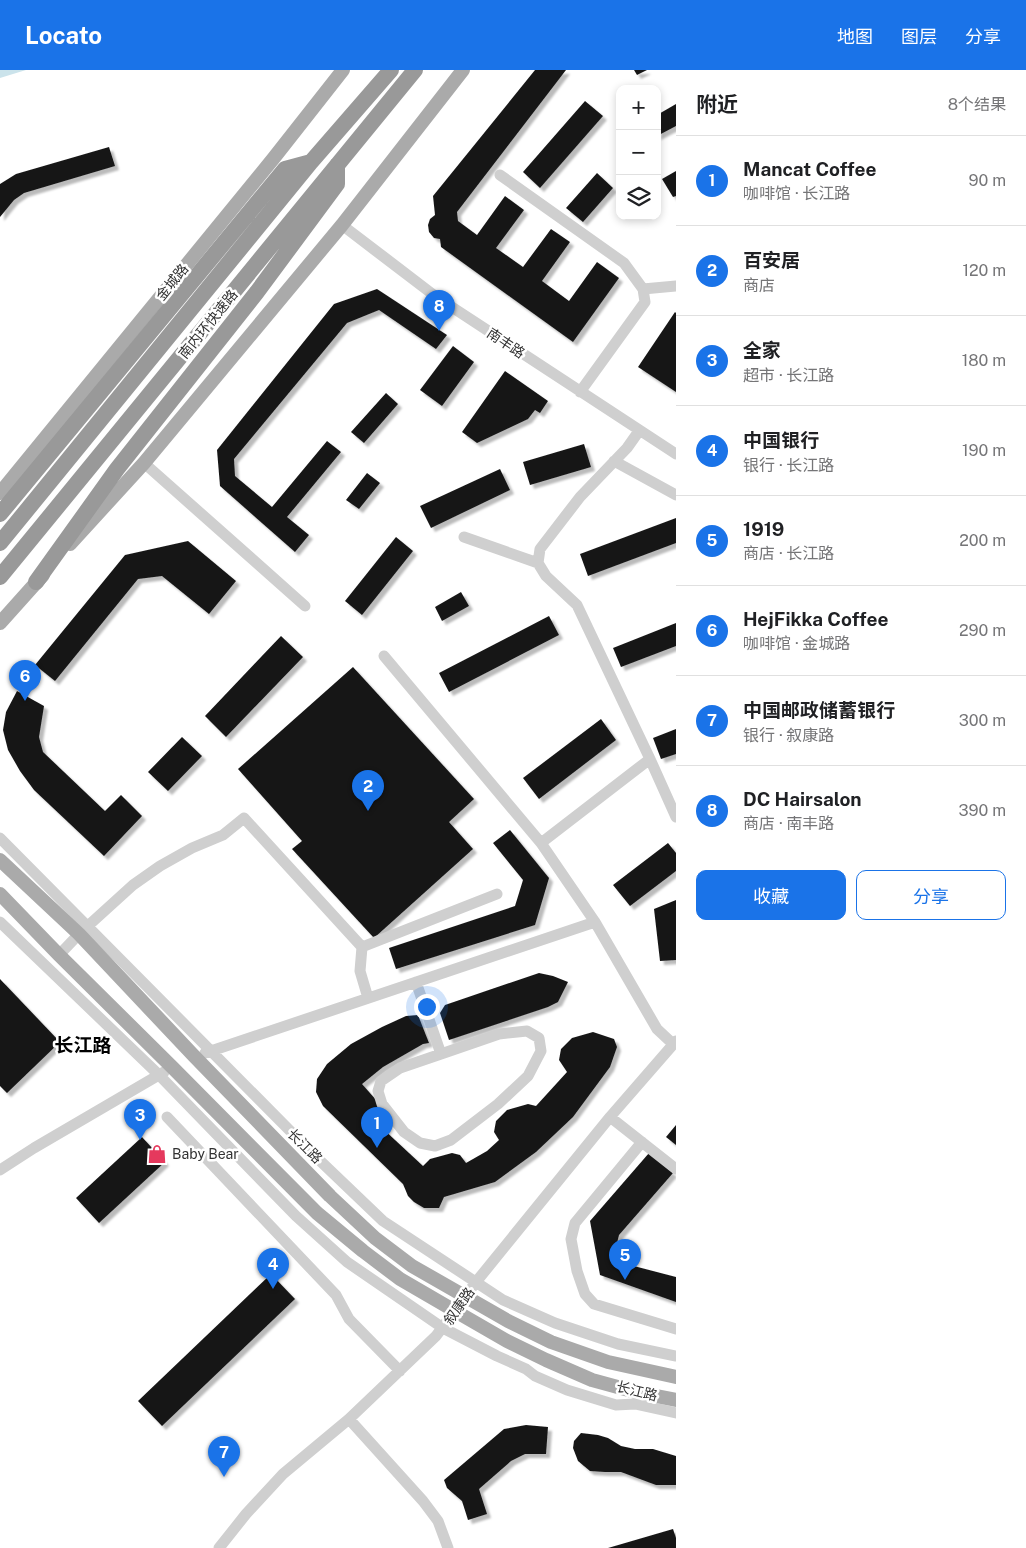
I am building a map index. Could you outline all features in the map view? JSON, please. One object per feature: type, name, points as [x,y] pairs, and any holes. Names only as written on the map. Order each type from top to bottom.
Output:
[{"type":"highway","name":"南内环快速路","points":[[0,543],[312,162],[390,70]]},
{"type":"highway","name":"南内环快速路","points":[[0,577],[415,70]]},
{"type":"highway","points":[[0,514],[285,169],[312,162]]},
{"type":"highway","points":[[36,582],[117,469],[257,292],[337,184],[337,165]]},
{"type":"main road","name":"金城路","points":[[0,493],[343,70]]},
{"type":"main road","points":[[0,623],[144,463],[342,224],[463,70]]},
{"type":"main road","name":"长江路","points":[[0,860],[84,930],[194,1056],[330,1196],[375,1238],[412,1266],[508,1321],[550,1342],[608,1362],[676,1377]]},
{"type":"main road","name":"长江路","points":[[0,894],[317,1213],[400,1279],[514,1344],[592,1380],[676,1400]]},
{"type":"street","points":[[500,175],[624,264],[643,289],[645,302],[580,392]]},
{"type":"street","name":"南丰路","points":[[342,224],[435,296],[676,454]]},
{"type":"street","points":[[643,289],[676,286]]},
{"type":"street","points":[[538,563],[540,549],[580,497],[627,448],[639,431]]},
{"type":"street","points":[[614,461],[676,495]]},
{"type":"street","points":[[144,463],[305,606]]},
{"type":"street","points":[[464,537],[538,563],[546,576],[577,605],[676,817]]},
{"type":"street","points":[[384,656],[541,842],[595,922],[657,1029],[675,1043]]},
{"type":"street","points":[[541,842],[650,759]]},
{"type":"street","points":[[59,955],[133,885],[160,866],[192,848],[223,835],[244,818],[362,947],[360,972],[368,998]]},
{"type":"street","name":"长江路","points":[[0,838],[84,930],[383,1220],[503,1300],[555,1323],[618,1344],[676,1356]]},
{"type":"street","points":[[362,947],[497,894]]},
{"type":"street","name":"长江路","points":[[0,922],[159,1074],[303,1223],[348,1262],[443,1328],[535,1376],[567,1390],[616,1405],[635,1404],[676,1413]]},
{"type":"street","points":[[194,1056],[595,922]]},
{"type":"street","points":[[416,982],[441,1054]]},
{"type":"street","points":[[527,1031],[539,1038],[541,1051],[528,1076],[498,1104],[451,1140],[435,1146],[420,1143],[404,1132],[382,1104],[378,1090],[381,1081],[400,1068],[441,1054],[499,1034],[527,1031]]},
{"type":"street","name":"叙康路","points":[[219,1548],[246,1514],[283,1474],[349,1419],[436,1336],[476,1282],[610,1117],[675,1043]]},
{"type":"street","points":[[0,1170],[172,1067]]},
{"type":"street","points":[[167,1117],[336,1295],[349,1319],[400,1370]]},
{"type":"street","points":[[610,1117],[676,1169]]},
{"type":"street","points":[[642,1142],[575,1223],[571,1239],[582,1286],[585,1294],[594,1304],[676,1329]]},
{"type":"street","points":[[349,1419],[423,1501],[438,1521],[448,1548]]},
{"type":"water","points":[[0,70],[26,70],[0,78]]},
{"type":"building","points":[[535,70],[566,70],[457,212],[458,221],[477,235],[505,196],[524,210],[496,248],[523,267],[551,229],[570,242],[542,281],[569,301],[597,262],[619,278],[573,342],[441,247],[440,239],[434,238],[429,232],[428,225],[430,219],[435,215],[433,196]]},
{"type":"building","points":[[634,70],[647,70],[637,75]]},
{"type":"building","points":[[585,101],[603,116],[540,188],[523,172]]},
{"type":"building","points":[[676,104],[676,126],[661,134],[661,130],[661,113]]},
{"type":"building","points":[[109,147],[115,166],[24,193],[14,200],[0,217],[0,184],[16,174]]},
{"type":"building","points":[[676,171],[676,196],[673,197],[662,179]]},
{"type":"building","points":[[597,173],[613,188],[583,222],[566,208]]},
{"type":"building","points":[[377,289],[447,335],[436,349],[379,310],[347,323],[234,459],[235,476],[272,507],[327,441],[341,452],[287,517],[309,535],[295,552],[220,486],[217,450],[334,304]]},
{"type":"building","points":[[676,313],[676,392],[638,367]]},
{"type":"building","points":[[453,346],[474,362],[442,406],[420,390]]},
{"type":"building","points":[[505,371],[548,401],[540,413],[535,410],[528,419],[477,443],[462,432]]},
{"type":"building","points":[[386,393],[398,404],[364,443],[351,432]]},
{"type":"building","points":[[584,444],[591,467],[530,485],[523,462]]},
{"type":"building","points":[[500,469],[510,490],[431,528],[420,506]]},
{"type":"building","points":[[367,473],[380,483],[359,509],[346,500]]},
{"type":"building","points":[[676,518],[676,543],[588,576],[580,554]]},
{"type":"building","points":[[396,537],[413,551],[362,615],[345,601]]},
{"type":"building","points":[[188,541],[236,581],[209,614],[162,576],[138,579],[55,681],[35,665],[125,555]]},
{"type":"building","points":[[461,592],[469,606],[442,621],[435,607]]},
{"type":"building","points":[[549,616],[559,635],[449,692],[439,673]]},
{"type":"building","points":[[676,623],[676,646],[621,667],[613,648]]},
{"type":"building","points":[[281,636],[303,657],[226,737],[205,716]]},
{"type":"building","points":[[353,667],[474,799],[449,822],[473,849],[374,938],[292,849],[302,841],[238,769]]},
{"type":"building","points":[[17,691],[44,706],[39,737],[43,752],[105,811],[121,795],[142,816],[104,856],[34,790],[8,750],[3,730],[6,712]]},
{"type":"building","points":[[601,719],[616,740],[539,799],[523,778]]},
{"type":"building","points":[[676,729],[676,754],[661,759],[653,738]]},
{"type":"building","points":[[182,737],[202,756],[168,791],[148,772]]},
{"type":"building","points":[[510,830],[549,878],[535,925],[396,969],[389,948],[515,906],[523,880],[493,843]]},
{"type":"building","points":[[668,843],[676,853],[676,871],[630,906],[613,885]]},
{"type":"building","points":[[676,900],[676,960],[660,961],[654,909]]},
{"type":"building","points":[[539,973],[568,982],[558,1002],[449,1040],[440,1013],[445,1005]]},
{"type":"building","points":[[0,979],[60,1042],[7,1093],[0,1086]]},
{"type":"building","points":[[418,1015],[429,1043],[423,1044],[383,1067],[362,1084],[392,1118],[381,1127],[423,1166],[430,1159],[452,1153],[460,1155],[466,1163],[487,1151],[499,1140],[494,1132],[496,1121],[507,1110],[528,1104],[536,1106],[567,1072],[559,1060],[561,1049],[572,1038],[593,1032],[614,1039],[617,1047],[610,1067],[573,1117],[536,1152],[495,1182],[444,1197],[439,1208],[424,1208],[408,1196],[403,1184],[323,1106],[316,1092],[317,1079],[327,1064],[351,1044],[406,1016]]},
{"type":"building","points":[[676,1125],[676,1145],[666,1137]]},
{"type":"building","points":[[142,1137],[165,1162],[99,1223],[76,1198]]},
{"type":"building","points":[[649,1153],[673,1173],[619,1235],[618,1251],[622,1258],[630,1265],[676,1277],[676,1302],[600,1275],[590,1221]]},
{"type":"building","points":[[271,1274],[295,1299],[162,1426],[138,1401]]},
{"type":"building","points":[[526,1425],[548,1427],[546,1454],[525,1454],[511,1461],[479,1489],[487,1514],[468,1520],[462,1501],[447,1488],[444,1480],[504,1429]]},
{"type":"building","points":[[581,1433],[608,1438],[621,1446],[635,1449],[653,1449],[676,1456],[676,1485],[656,1485],[621,1472],[590,1471],[578,1461],[573,1448],[574,1441]]},
{"type":"building","points":[[673,1529],[676,1538],[676,1548],[608,1548]]},
{"type":"place","name":"DC Hairsalon","points":[[439,331]]},
{"type":"place","name":"HejFikka Coffee","points":[[25,701]]},
{"type":"place","name":"百安居","points":[[368,811]]},
{"type":"place","name":"全家","points":[[140,1140]]},
{"type":"place","name":"Mancat Coffee","points":[[377,1148]]},
{"type":"place","name":"Baby Bear","points":[[157,1154]]},
{"type":"place","name":"1919","points":[[625,1280]]},
{"type":"place","name":"中国银行","points":[[273,1289]]},
{"type":"place","name":"中国邮政储蓄银行","points":[[224,1477]]},
{"type":"district","name":"长江路","points":[[83,1045]]}]
